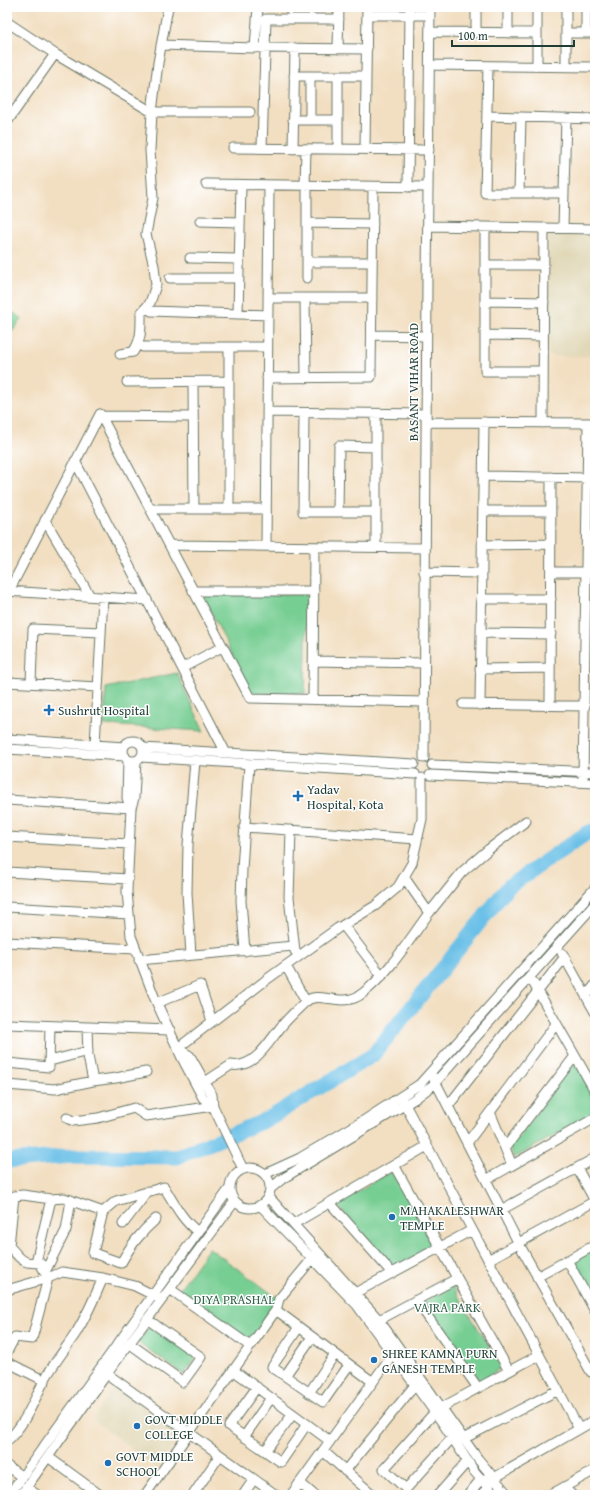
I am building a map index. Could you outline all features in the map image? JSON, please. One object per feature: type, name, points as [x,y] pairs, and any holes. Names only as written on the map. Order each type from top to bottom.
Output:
[{"type":"street","points":[[120,354],[133,352],[137,347],[140,339],[141,313],[150,303],[156,285],[154,266],[146,234],[153,198],[150,150],[152,112],[168,7]]},
{"type":"street","points":[[254,48],[258,7]]},
{"type":"street","points":[[338,49],[339,7]]},
{"type":"street","points":[[476,7],[476,33]]},
{"type":"street","points":[[508,7],[508,33]]},
{"type":"street","points":[[537,7],[537,66]]},
{"type":"street","points":[[566,7],[566,66]]},
{"type":"street","points":[[566,33],[591,33],[586,7]]},
{"type":"street","points":[[365,149],[367,11],[430,11]]},
{"type":"street","points":[[408,187],[410,11]]},
{"type":"street","name":"BASANT VIHAR ROAD","points":[[424,758],[424,572],[430,11]]},
{"type":"street","points":[[262,148],[266,19],[339,19]]},
{"type":"street","points":[[7,22],[54,54],[152,112],[250,112]]},
{"type":"street","points":[[430,32],[537,33]]},
{"type":"street","points":[[161,45],[366,49]]},
{"type":"street","points":[[292,149],[295,48]]},
{"type":"street","points":[[7,122],[54,54]]},
{"type":"street","points":[[430,65],[595,67]]},
{"type":"street","points":[[488,66],[485,193],[564,193]]},
{"type":"street","points":[[294,76],[366,76]]},
{"type":"street","points":[[310,76],[310,120]]},
{"type":"street","points":[[338,76],[338,149]]},
{"type":"street","points":[[487,116],[595,119]]},
{"type":"street","points":[[519,193],[521,117]]},
{"type":"street","points":[[563,228],[566,118]]},
{"type":"street","points":[[293,120],[338,120]]},
{"type":"street","points":[[233,148],[429,150]]},
{"type":"street","points":[[306,149],[307,278]]},
{"type":"street","points":[[206,184],[241,186],[428,187]]},
{"type":"street","points":[[238,314],[241,186]]},
{"type":"street","points":[[266,546],[269,186]]},
{"type":"street","points":[[267,378],[371,377],[373,187]]},
{"type":"street","points":[[200,221],[240,222]]},
{"type":"street","points":[[307,223],[373,224]]},
{"type":"street","points":[[428,226],[595,229]]},
{"type":"street","points":[[485,227],[485,371],[543,371]]},
{"type":"street","points":[[543,423],[544,228]]},
{"type":"street","points":[[190,258],[239,259]]},
{"type":"street","points":[[307,262],[372,262]]},
{"type":"street","points":[[485,265],[544,265]]},
{"type":"street","points":[[170,278],[239,278]]},
{"type":"street","points":[[268,298],[372,298]]},
{"type":"street","points":[[306,298],[306,378]]},
{"type":"street","points":[[485,301],[544,302]]},
{"type":"street","points":[[151,311],[268,315]]},
{"type":"street","points":[[372,335],[426,336]]},
{"type":"street","points":[[485,335],[543,336]]},
{"type":"street","points":[[143,347],[267,347]]},
{"type":"street","points":[[229,347],[229,509]]},
{"type":"street","points":[[127,382],[229,381]]},
{"type":"street","points":[[193,382],[194,509]]},
{"type":"street","points":[[267,412],[376,414],[484,422],[592,423],[588,478],[591,505],[586,572],[583,782]]},
{"type":"street","points":[[304,413],[303,512],[376,512]]},
{"type":"street","points":[[147,600],[8,591],[100,414],[102,416],[193,417]]},
{"type":"street","points":[[376,414],[376,548]]},
{"type":"street","points":[[102,416],[250,698],[424,702]]},
{"type":"street","points":[[480,705],[484,422]]},
{"type":"street","points":[[338,512],[339,446],[376,446]]},
{"type":"street","points":[[75,461],[226,753]]},
{"type":"street","points":[[484,476],[588,478]]},
{"type":"street","points":[[550,705],[551,477]]},
{"type":"street","points":[[151,510],[266,509]]},
{"type":"street","points":[[483,511],[551,511]]},
{"type":"street","points":[[45,520],[90,596]]},
{"type":"street","points":[[482,545],[551,544]]},
{"type":"street","points":[[170,545],[425,548]]},
{"type":"street","points":[[313,699],[314,547]]},
{"type":"street","points":[[424,572],[482,572]]},
{"type":"street","points":[[551,572],[586,572]]},
{"type":"street","points":[[193,591],[314,591]]},
{"type":"street","points":[[95,745],[103,597]]},
{"type":"street","points":[[481,599],[551,599]]},
{"type":"street","points":[[31,683],[33,629],[101,632]]},
{"type":"street","points":[[481,633],[551,634]]},
{"type":"street","points":[[182,668],[222,647]]},
{"type":"street","points":[[313,661],[424,663]]},
{"type":"street","points":[[480,668],[550,668]]},
{"type":"street","points":[[7,682],[98,687]]},
{"type":"street","points":[[463,704],[584,706]]},
{"type":"street","points":[[7,739],[95,745],[133,755],[226,753],[414,764]]},
{"type":"street","points":[[7,749],[133,755],[195,761],[422,776],[595,783]]},
{"type":"street","points":[[133,755],[134,798],[131,808],[128,879],[131,936],[156,1003],[203,1098],[213,1106]]},
{"type":"street","points":[[422,776],[413,769],[416,760],[424,758],[430,761],[432,765]]},
{"type":"street","points":[[191,955],[187,893],[188,845],[195,761]]},
{"type":"street","points":[[245,950],[241,901],[244,827],[249,764]]},
{"type":"street","points":[[432,765],[595,772]]},
{"type":"street","points":[[422,776],[433,768],[432,765]]},
{"type":"street","points":[[178,1048],[296,958],[343,925],[375,906],[398,887],[412,863],[422,819],[422,776]]},
{"type":"street","points":[[7,800],[131,808]]},
{"type":"street","points":[[205,1082],[232,1065],[237,1066],[248,1063],[266,1048],[280,1027],[306,1002],[314,997],[351,1000],[362,994],[382,976],[462,872],[488,849],[526,821]]},
{"type":"street","points":[[244,827],[417,839]]},
{"type":"street","points":[[292,830],[290,897],[296,958]]},
{"type":"street","points":[[7,837],[129,844]]},
{"type":"street","points":[[7,872],[128,879]]},
{"type":"street","points":[[404,877],[429,913]]},
{"type":"street","points":[[241,1164],[232,1179],[230,1188],[231,1194],[235,1201],[241,1206],[249,1208],[263,1202],[269,1192],[282,1179],[402,1101],[431,1072],[595,888]]},
{"type":"street","points":[[265,1174],[300,1158],[363,1121],[402,1101],[416,1098],[436,1082],[595,904]]},
{"type":"street","points":[[7,907],[129,914]]},
{"type":"street","points":[[343,925],[382,976]]},
{"type":"street","points":[[552,936],[595,1012]]},
{"type":"street","points":[[7,942],[135,949]]},
{"type":"street","points":[[139,960],[294,946]]},
{"type":"street","points":[[448,1106],[564,958]]},
{"type":"street","points":[[286,966],[306,1002]]},
{"type":"street","points":[[530,978],[595,1092]]},
{"type":"street","points":[[156,1003],[200,985],[212,1021]]},
{"type":"street","points":[[586,996],[595,985]]},
{"type":"street","points":[[7,1024],[170,1030]]},
{"type":"street","points":[[467,1143],[556,1024]]},
{"type":"street","points":[[7,1063],[49,1067],[50,1026]]},
{"type":"street","points":[[87,1027],[88,1051],[93,1081]]},
{"type":"street","points":[[178,1048],[190,1056],[212,1094],[213,1106],[241,1164],[258,1169],[265,1174],[269,1181],[269,1192],[293,1224],[379,1320],[438,1410],[452,1438],[481,1479],[495,1495]]},
{"type":"street","points":[[50,1061],[88,1051]]},
{"type":"street","points":[[505,1148],[575,1056]]},
{"type":"street","points":[[7,1085],[55,1089],[146,1072]]},
{"type":"street","points":[[431,1072],[519,1244],[594,1374]]},
{"type":"street","points":[[402,1101],[579,1429]]},
{"type":"street","points":[[67,1118],[73,1121],[98,1118],[134,1108],[146,1116],[213,1106]]},
{"type":"street","points":[[490,1112],[512,1165]]},
{"type":"street","points":[[486,1180],[595,1118]]},
{"type":"street","points":[[293,1224],[427,1146]]},
{"type":"street","points":[[501,1210],[595,1158]]},
{"type":"street","points":[[394,1165],[456,1279],[509,1371]]},
{"type":"street","points":[[488,1260],[595,1201],[577,1168]]},
{"type":"street","points":[[156,1219],[142,1232],[130,1247],[121,1263],[93,1253],[103,1212],[116,1201],[164,1187],[178,1211],[198,1232]]},
{"type":"street","points":[[21,1495],[48,1457],[153,1295],[230,1188]]},
{"type":"street","points":[[123,1224],[148,1192]]},
{"type":"street","points":[[47,1275],[40,1263],[27,1262],[8,1246],[14,1196],[23,1195],[51,1199],[64,1198],[103,1212]]},
{"type":"street","points":[[36,1262],[51,1199]]},
{"type":"street","points":[[7,1352],[15,1337],[32,1339],[47,1275],[66,1230],[71,1200]]},
{"type":"street","points":[[8,1495],[104,1371],[129,1344],[235,1201]]},
{"type":"street","points":[[330,1203],[392,1273]]},
{"type":"street","points":[[260,1204],[357,1305],[415,1385],[463,1438],[508,1495]]},
{"type":"street","points":[[355,1293],[472,1230]]},
{"type":"street","points":[[537,1277],[595,1245]]},
{"type":"street","points":[[145,1495],[276,1310],[279,1299],[312,1259]]},
{"type":"street","points":[[567,1260],[595,1311]]},
{"type":"street","points":[[7,1290],[47,1275],[62,1272],[103,1278],[135,1286],[161,1300]]},
{"type":"street","points":[[7,1441],[21,1424],[33,1405],[45,1381],[91,1306],[103,1278]]},
{"type":"street","points":[[379,1320],[456,1279]]},
{"type":"street","points":[[170,1289],[250,1346]]},
{"type":"street","points":[[416,1300],[478,1388]]},
{"type":"street","points":[[276,1310],[372,1382]]},
{"type":"street","points":[[129,1344],[183,1382],[201,1357],[147,1319]]},
{"type":"street","points":[[299,1327],[272,1367],[323,1402],[349,1365]]},
{"type":"street","points":[[285,1376],[312,1337]]},
{"type":"street","points":[[309,1392],[335,1354]]},
{"type":"street","points":[[291,1495],[393,1354]]},
{"type":"street","points":[[452,1438],[406,1489],[384,1469],[438,1410],[539,1354]]},
{"type":"street","points":[[7,1362],[45,1381]]},
{"type":"street","points":[[233,1370],[330,1441]]},
{"type":"street","points":[[104,1371],[276,1495]]},
{"type":"street","points":[[345,1471],[415,1385]]},
{"type":"street","points":[[257,1387],[229,1426],[280,1462],[307,1424]]},
{"type":"street","points":[[463,1438],[558,1390]]},
{"type":"street","points":[[244,1436],[271,1398]]},
{"type":"street","points":[[265,1452],[293,1414]]},
{"type":"street","points":[[468,1495],[481,1479],[494,1478],[595,1420]]},
{"type":"street","points":[[323,1451],[373,1495]]},
{"type":"street","points":[[193,1495],[220,1455]]},
{"type":"street","points":[[48,1457],[100,1495]]},
{"type":"street","points":[[438,1495],[468,1461]]},
{"type":"street","points":[[7,1466],[22,1477]]},
{"type":"street","points":[[550,1495],[595,1470]]},
{"type":"street","points":[[482,1495],[494,1478]]},
{"type":"street","points":[[243,1495],[254,1479]]},
{"type":"street","points":[[300,1483],[314,1495]]},
{"type":"street","points":[[26,1487],[37,1495]]},
{"type":"street","points":[[564,1488],[572,1495]]},
{"type":"shaded area","points":[[549,232],[595,232],[595,356],[549,356]]},
{"type":"shaded area","name":"GOVT MIDDLE COLLEGE","points":[[114,1387],[181,1433],[157,1469],[93,1419]]},
{"type":"green space","points":[[7,308],[22,319],[7,338]]},
{"type":"green space","points":[[202,594],[307,594],[305,693],[252,694]]},
{"type":"green space","points":[[177,673],[204,731],[104,725],[106,688]]},
{"type":"green space","points":[[575,1060],[595,1098],[595,1113],[514,1158],[510,1149]]},
{"type":"green space","points":[[392,1171],[435,1247],[393,1269],[336,1204]]},
{"type":"green space","name":"DIYA PRASHAL","points":[[209,1248],[279,1299],[248,1342],[178,1291]]},
{"type":"green space","points":[[595,1249],[595,1305],[571,1262]]},
{"type":"green space","name":"VAJRA PARK","points":[[452,1286],[502,1367],[480,1382],[424,1302]]},
{"type":"green space","points":[[151,1324],[197,1357],[184,1375],[138,1342]]},
{"type":"waterway","points":[[7,1161],[75,1156],[177,1157],[266,1120],[373,1055],[509,886],[587,833],[595,830]]},
{"type":"place","name":"Sushrut Hospital","points":[[49,710]]},
{"type":"place","name":"Yadav Hospital, Kota","points":[[298,796]]},
{"type":"place","name":"MAHAKALESHWAR TEMPLE","points":[[392,1217]]},
{"type":"place","name":"SHREE KAMNA PURN GANESH TEMPLE","points":[[374,1360]]},
{"type":"place","name":"GOVT MIDDLE COLLEGE","points":[[137,1426]]},
{"type":"place","name":"GOVT MIDDLE SCHOOL","points":[[108,1463]]}]
